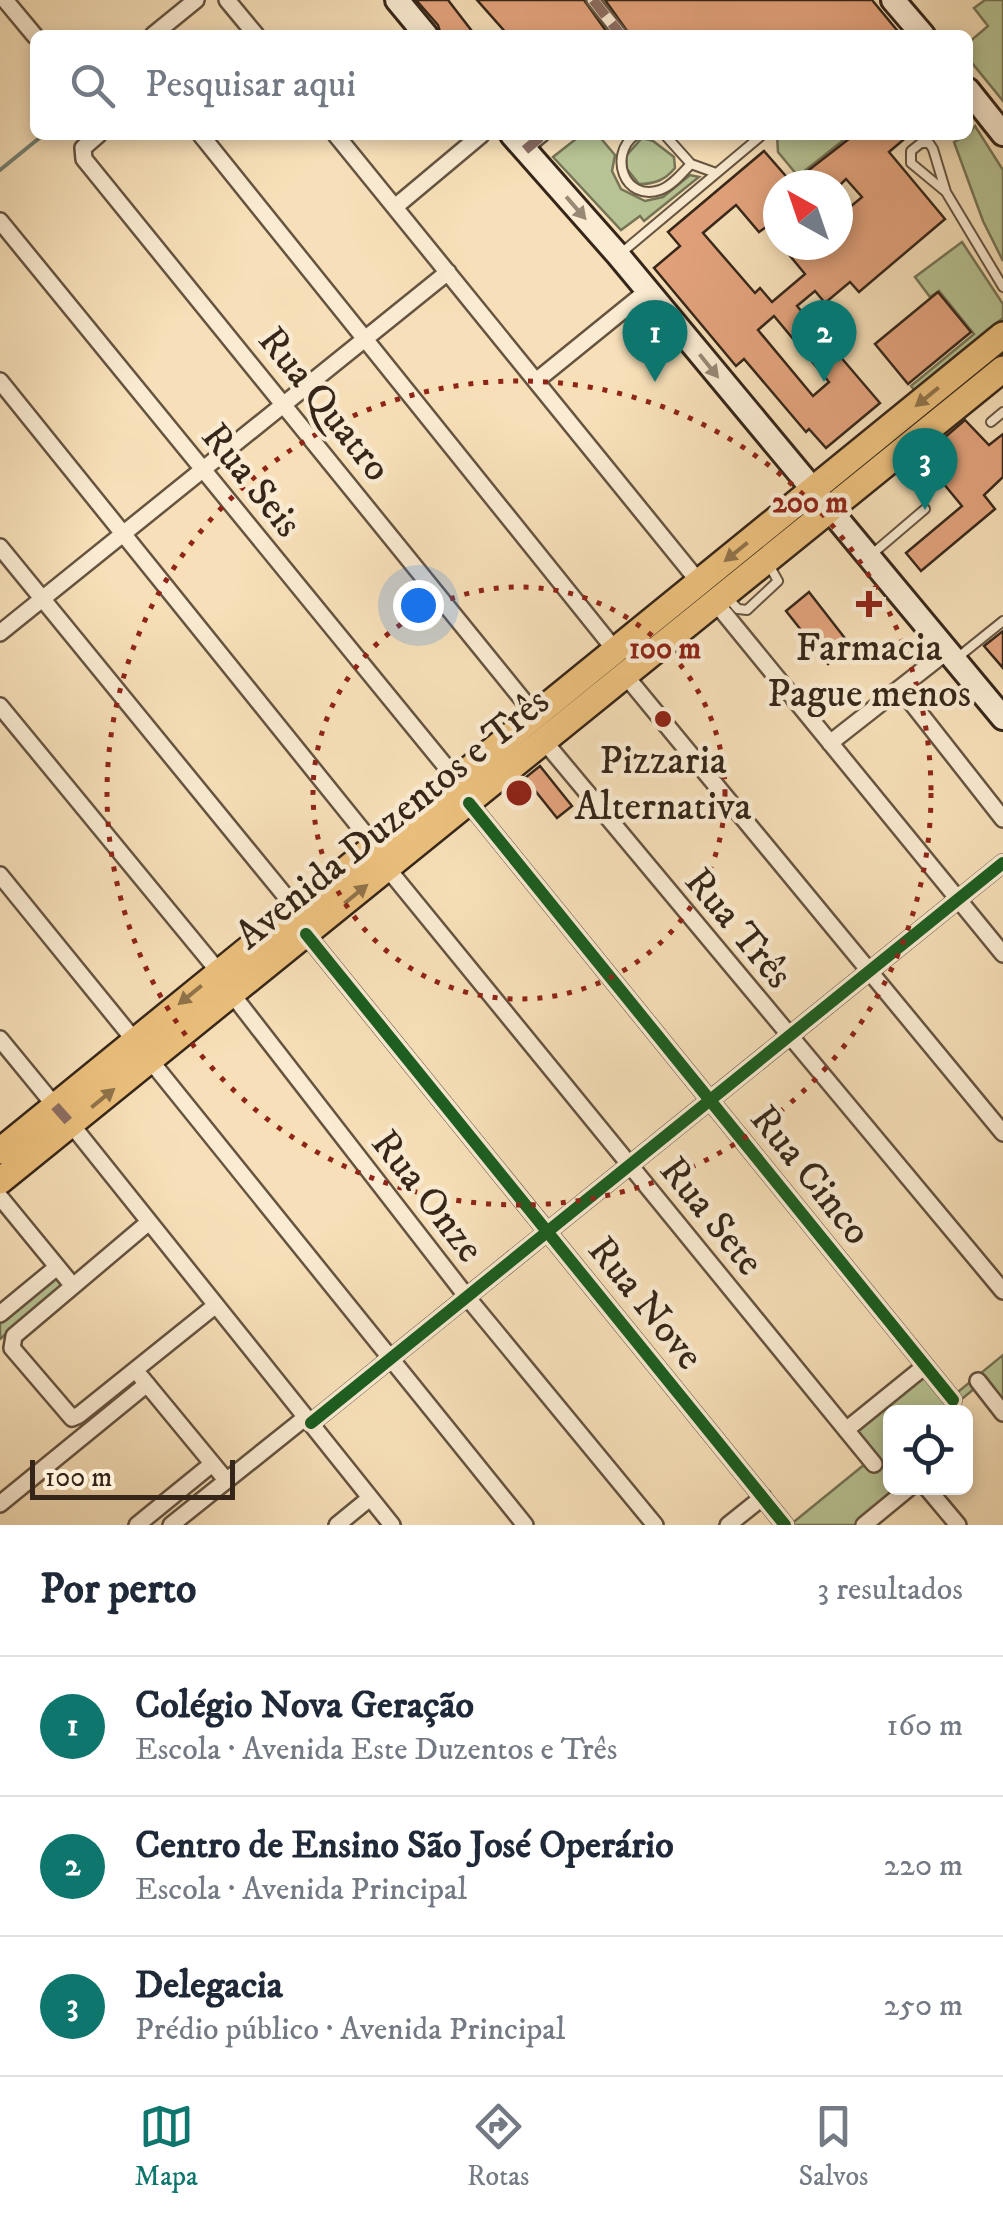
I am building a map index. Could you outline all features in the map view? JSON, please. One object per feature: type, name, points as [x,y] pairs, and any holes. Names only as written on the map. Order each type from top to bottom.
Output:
[{"type":"main road","points":[[397,0],[422,30]]},
{"type":"main road","points":[[893,0],[918,30]]},
{"type":"main road","points":[[973,96],[1003,134]]},
{"type":"main road","points":[[527,140],[647,291],[1003,718]]},
{"type":"main road","points":[[820,501],[1003,335]]},
{"type":"main road","points":[[820,501],[1003,369]]},
{"type":"main road","name":"Avenida Duzentos e Três","points":[[226,983],[296,909],[535,714],[615,650],[766,561],[820,501]]},
{"type":"main road","name":"Avenida Duzentos e Três","points":[[0,1181],[63,1115],[226,983],[306,934],[469,803],[625,675],[820,501]]},
{"type":"main road","name":"Avenida Duzentos e Três","points":[[0,1151],[63,1115]]},
{"type":"street","points":[[5,0],[30,30]]},
{"type":"street","points":[[227,0],[252,30]]},
{"type":"street","points":[[593,0],[617,30]]},
{"type":"street","points":[[158,30],[185,3]]},
{"type":"street","name":"Rua Quatro","points":[[92,140],[83,148],[84,159],[535,714]]},
{"type":"street","points":[[205,140],[615,650]]},
{"type":"street","points":[[340,140],[713,593],[1003,954]]},
{"type":"street","points":[[395,207],[476,140]]},
{"type":"street","name":"Rua Seis","points":[[0,221],[456,779]]},
{"type":"street","points":[[2,631],[448,272]]},
{"type":"street","points":[[536,380],[647,291]]},
{"type":"street","points":[[0,381],[374,845]]},
{"type":"street","points":[[0,547],[296,909]]},
{"type":"street","points":[[830,743],[900,688],[950,656]]},
{"type":"street","points":[[625,675],[1003,1133]]},
{"type":"street","points":[[900,688],[1003,819]]},
{"type":"street","name":"Rua Onze","points":[[0,706],[226,983],[467,1297],[655,1525]]},
{"type":"street","name":"Rua Três","points":[[544,741],[1003,1292]]},
{"type":"street","name":"Rua Cinco","points":[[469,803],[953,1400]]},
{"type":"street","points":[[171,1525],[351,1390],[1003,863]]},
{"type":"street","name":"Rua Sete","points":[[388,868],[874,1464]]},
{"type":"street","points":[[0,875],[525,1525]]},
{"type":"street","name":"Rua Nove","points":[[306,934],[785,1525]]},
{"type":"street","points":[[0,1039],[392,1525]]},
{"type":"street","points":[[0,1197],[73,1286]]},
{"type":"street","points":[[149,1222],[14,1336],[12,1348],[72,1418],[216,1305]]},
{"type":"street","points":[[0,1314],[57,1267]]},
{"type":"street","points":[[846,1430],[924,1366]]},
{"type":"street","points":[[135,1370],[226,1480]]},
{"type":"street","points":[[978,1381],[1003,1413]]},
{"type":"street","points":[[0,1504],[147,1384]]},
{"type":"street","points":[[137,1525],[212,1464]]},
{"type":"street","points":[[864,1525],[900,1495]]},
{"type":"street","points":[[933,1495],[958,1525]]},
{"type":"street","points":[[728,1525],[763,1497]]},
{"type":"street","points":[[337,1525],[370,1498]]},
{"type":"lane","points":[[631,140],[623,147],[620,168],[629,184],[637,189],[646,192],[665,188],[691,164]]},
{"type":"lane","points":[[669,140],[691,164],[716,173]]},
{"type":"lane","points":[[618,255],[756,140]]},
{"type":"lane","points":[[946,192],[911,163],[911,151],[921,143],[930,143],[946,192],[1003,287]]},
{"type":"lane","points":[[991,422],[1003,412]]},
{"type":"lane","points":[[868,558],[925,509]]},
{"type":"lane","points":[[950,656],[1003,621]]},
{"type":"green space","points":[[985,0],[1003,0],[1003,101],[973,64],[973,39],[988,26],[974,8]]},
{"type":"green space","points":[[975,126],[1003,170],[1003,261],[983,221],[954,142],[973,140]]},
{"type":"green space","points":[[575,140],[602,140],[615,155],[612,171],[621,189],[645,201],[663,197],[690,175],[699,177],[644,221],[640,216],[621,230],[553,157]]},
{"type":"green space","points":[[640,140],[649,140],[674,157],[675,168],[659,180],[639,184],[627,169],[626,156]]},
{"type":"green space","points":[[777,140],[844,140],[806,170],[793,170],[778,152]]},
{"type":"green space","points":[[962,242],[1003,304],[1003,318],[915,391],[911,386],[974,334],[939,291],[930,297],[915,277]]},
{"type":"green space","points":[[57,1276],[65,1285],[0,1339],[0,1323]]},
{"type":"green space","points":[[1003,1355],[1003,1410],[980,1384],[954,1405],[888,1405],[931,1370],[953,1396]]},
{"type":"green space","points":[[883,1410],[883,1495],[893,1495],[856,1525],[790,1525],[865,1464],[846,1440]]},
{"type":"building","points":[[416,0],[448,0],[471,30],[440,30]]},
{"type":"building","points":[[477,0],[584,0],[605,30],[504,30]]},
{"type":"building","points":[[605,0],[872,0],[897,30],[626,30]]},
{"type":"building","points":[[848,140],[903,140],[889,152],[945,219],[859,292],[850,282],[825,303],[815,291],[797,306],[880,403],[826,448],[809,429],[806,432],[744,359],[736,366],[654,268],[680,246],[668,232],[764,151],[781,170],[763,170],[763,229],[759,232],[736,205],[703,233],[755,293],[760,288],[772,302],[805,274],[793,260],[853,260],[853,204],[862,197],[853,187],[853,170],[809,170]],"holes":[[[774,316],[829,382],[813,396],[758,330]]]},
{"type":"building","points":[[938,292],[971,332],[908,384],[875,344]]},
{"type":"building","points":[[965,420],[989,445],[1003,434],[1003,477],[984,495],[995,509],[921,571],[906,553],[962,506],[929,466],[951,447],[944,438]]},
{"type":"building","points":[[809,592],[851,646],[828,664],[786,611]]},
{"type":"building","points":[[1003,631],[1003,668],[984,646]]},
{"type":"building","points":[[540,766],[572,806],[557,818],[525,778]]},
{"type":"waterway","points":[[0,170],[37,140]]},
{"type":"marked path","points":[[593,0],[617,30]]},
{"type":"marked path","points":[[525,150],[537,140]]},
{"type":"marked path","points":[[55,1106],[71,1124]]},
{"type":"cycle path","points":[[469,803],[953,1400]]},
{"type":"cycle path","points":[[311,1423],[1003,863]]},
{"type":"cycle path","points":[[306,934],[785,1525]]},
{"type":"place","name":"Colégio Nova Geração","points":[[655,382]]},
{"type":"place","name":"Centro de Ensino São José Operário","points":[[824,382]]},
{"type":"place","name":"Delegacia","points":[[925,510]]},
{"type":"place","name":"Farmacia Pague menos","points":[[869,604]]},
{"type":"place","name":"Pizzaria Alternativa","points":[[663,719]]}]
